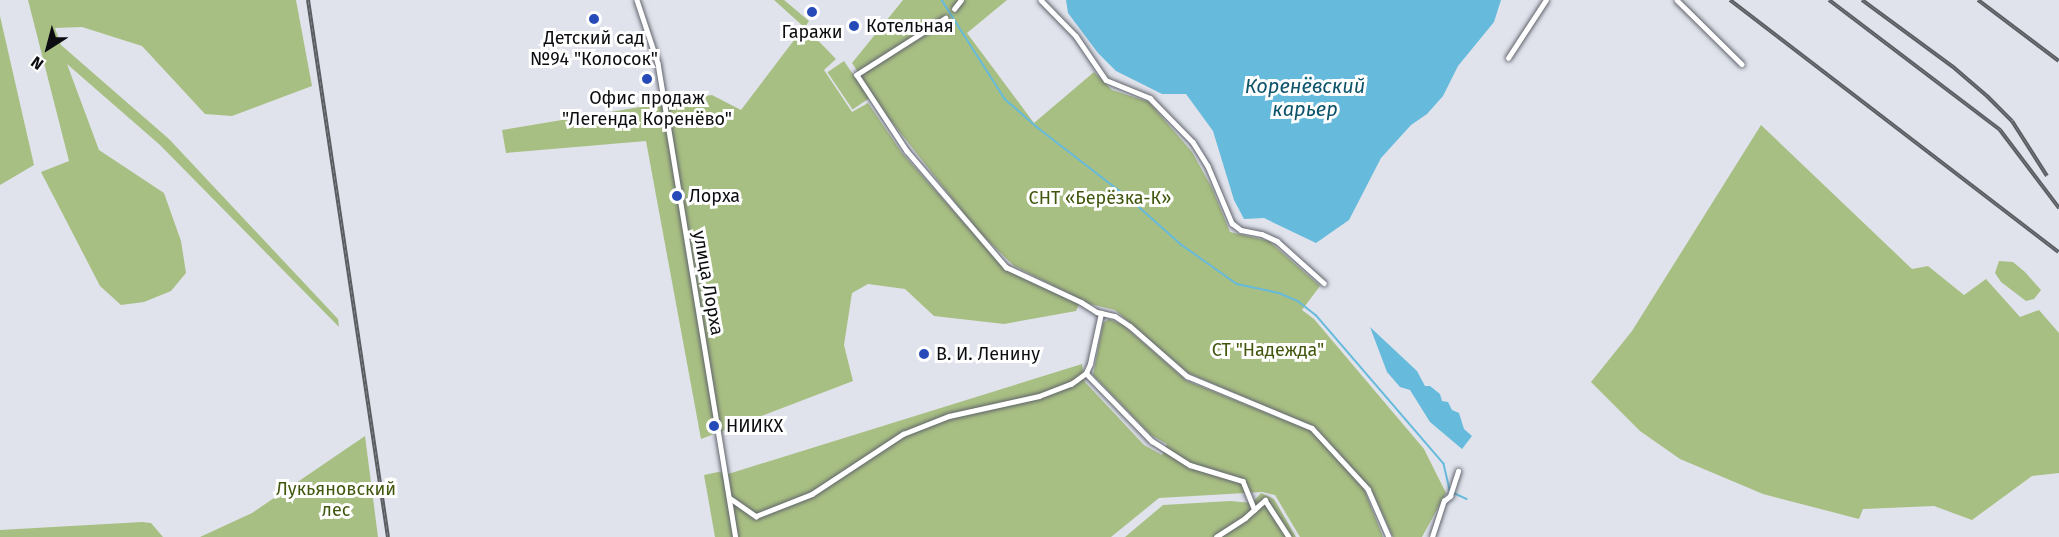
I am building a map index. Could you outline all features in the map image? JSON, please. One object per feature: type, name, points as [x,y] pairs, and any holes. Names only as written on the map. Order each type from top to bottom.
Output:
[{"type":"street","name":"улица Лорха","points":[[638,0],[658,63],[736,537]]},
{"type":"street","points":[[954,9],[961,0]]},
{"type":"street","points":[[1041,0],[1076,36],[1106,80],[1150,98],[1193,142],[1208,166],[1232,223],[1240,230],[1262,234],[1277,240],[1324,283]]},
{"type":"street","points":[[1508,58],[1546,0]]},
{"type":"street","points":[[1677,0],[1742,64]]},
{"type":"street","points":[[946,18],[857,75],[907,151],[1006,267],[1101,313],[1115,316],[1130,326],[1187,376],[1312,428],[1368,489],[1389,537]]},
{"type":"street","points":[[730,498],[756,516],[812,494],[903,434],[949,416],[1039,396],[1071,384],[1086,373],[1090,364],[1101,313]]},
{"type":"street","points":[[1086,373],[1152,441],[1190,465],[1243,481],[1255,510]]},
{"type":"street","points":[[1432,537],[1444,501],[1450,496],[1458,471]]},
{"type":"street","points":[[1216,537],[1255,510],[1265,500],[1289,537]]},
{"type":"green space","points":[[28,0],[296,0],[312,86],[232,116],[205,114],[142,46],[82,27],[55,28],[61,45],[169,139],[338,319],[339,327],[160,145],[67,64],[99,150],[164,193],[181,241],[186,273],[171,291],[144,302],[121,305],[100,286],[41,172],[69,161]]},
{"type":"green space","points":[[774,0],[784,0],[809,21],[805,27],[836,59],[824,70],[852,112],[868,103],[902,153],[1005,269],[1079,304],[1076,311],[1004,324],[934,316],[905,289],[868,284],[852,293],[844,345],[853,381],[701,439],[646,141],[506,153],[502,130],[712,95],[741,110],[804,27]]},
{"type":"green space","name":"СНТ «Берёзка-К»","points":[[903,0],[1007,0],[967,33],[1034,123],[1094,72],[1112,90],[1149,102],[1192,152],[1212,188],[1230,232],[1269,241],[1320,286],[1302,310],[1314,319],[1424,449],[1446,493],[1422,537],[1393,537],[1371,489],[1315,427],[1188,373],[1115,310],[1090,304],[1014,266],[977,230],[888,117],[852,63]]},
{"type":"green space","points":[[0,16],[34,165],[0,185]]},
{"type":"green space","points":[[844,61],[869,98],[853,109],[827,72]]},
{"type":"green space","points":[[1761,125],[1912,269],[1928,266],[1964,295],[1986,279],[2020,317],[2039,310],[2059,333],[2059,473],[2032,476],[1972,520],[1934,506],[1863,509],[1859,519],[1763,494],[1680,459],[1640,431],[1591,382],[1632,331]]},
{"type":"green space","points":[[1999,261],[2013,262],[2025,272],[2041,290],[2034,299],[2026,301],[2001,282],[1995,273]]},
{"type":"green space","points":[[1109,319],[1123,325],[1187,381],[1312,431],[1364,489],[1383,537],[1300,537],[1275,495],[1262,492],[1159,498],[1111,537],[738,537],[728,474],[1082,364],[1084,381],[1144,445],[1162,455],[1167,444],[1151,435],[1093,375],[1103,323]]},
{"type":"green space","name":"Лукьяновский лес","points":[[365,436],[378,537],[200,537],[252,513]]},
{"type":"green space","points":[[724,473],[733,537],[715,537],[704,475]]},
{"type":"green space","points":[[1261,493],[1274,499],[1296,537],[1125,537],[1163,505],[1230,501],[1252,503]]},
{"type":"green space","points":[[151,523],[163,537],[0,537],[0,530]]},
{"type":"water","name":"Коренёвский карьер","points":[[1066,0],[1501,0],[1494,22],[1458,66],[1443,96],[1427,114],[1411,125],[1381,158],[1349,220],[1316,243],[1264,218],[1244,219],[1234,200],[1213,131],[1186,94],[1162,94],[1116,71],[1098,53],[1068,13]]},
{"type":"water","points":[[1370,327],[1417,371],[1425,386],[1430,386],[1440,394],[1442,401],[1448,402],[1452,410],[1459,413],[1464,429],[1472,436],[1462,449],[1430,422],[1410,390],[1400,387],[1387,372]]},
{"type":"waterway","points":[[942,0],[1005,99],[1037,127],[1129,198],[1182,245],[1237,284],[1279,293],[1298,301],[1316,315],[1444,464],[1450,491]]},
{"type":"waterway","points":[[1454,493],[1467,499]]},
{"type":"railway","points":[[308,0],[388,537]]},
{"type":"railway","points":[[1730,0],[2059,252]]},
{"type":"railway","points":[[1829,0],[2000,130],[2059,208]]},
{"type":"railway","points":[[1862,0],[1952,66],[1988,97],[2012,121],[2047,176]]},
{"type":"railway","points":[[1978,0],[2059,61]]},
{"type":"place","name":"Гаражи","points":[[812,12]]},
{"type":"place","name":"Детский сад №94 \"Колосок\"","points":[[594,19]]},
{"type":"place","name":"Котельная","points":[[854,26]]},
{"type":"place","name":"Офис продаж \"Легенда Коренёво\"","points":[[647,79]]},
{"type":"place","name":"Лорха","points":[[677,196]]},
{"type":"place","name":"В. И. Ленину","points":[[924,354]]},
{"type":"place","name":"НИИКХ","points":[[714,426]]},
{"type":"park label","name":"СТ \"Надежда\"","points":[[1268,350]]}]
